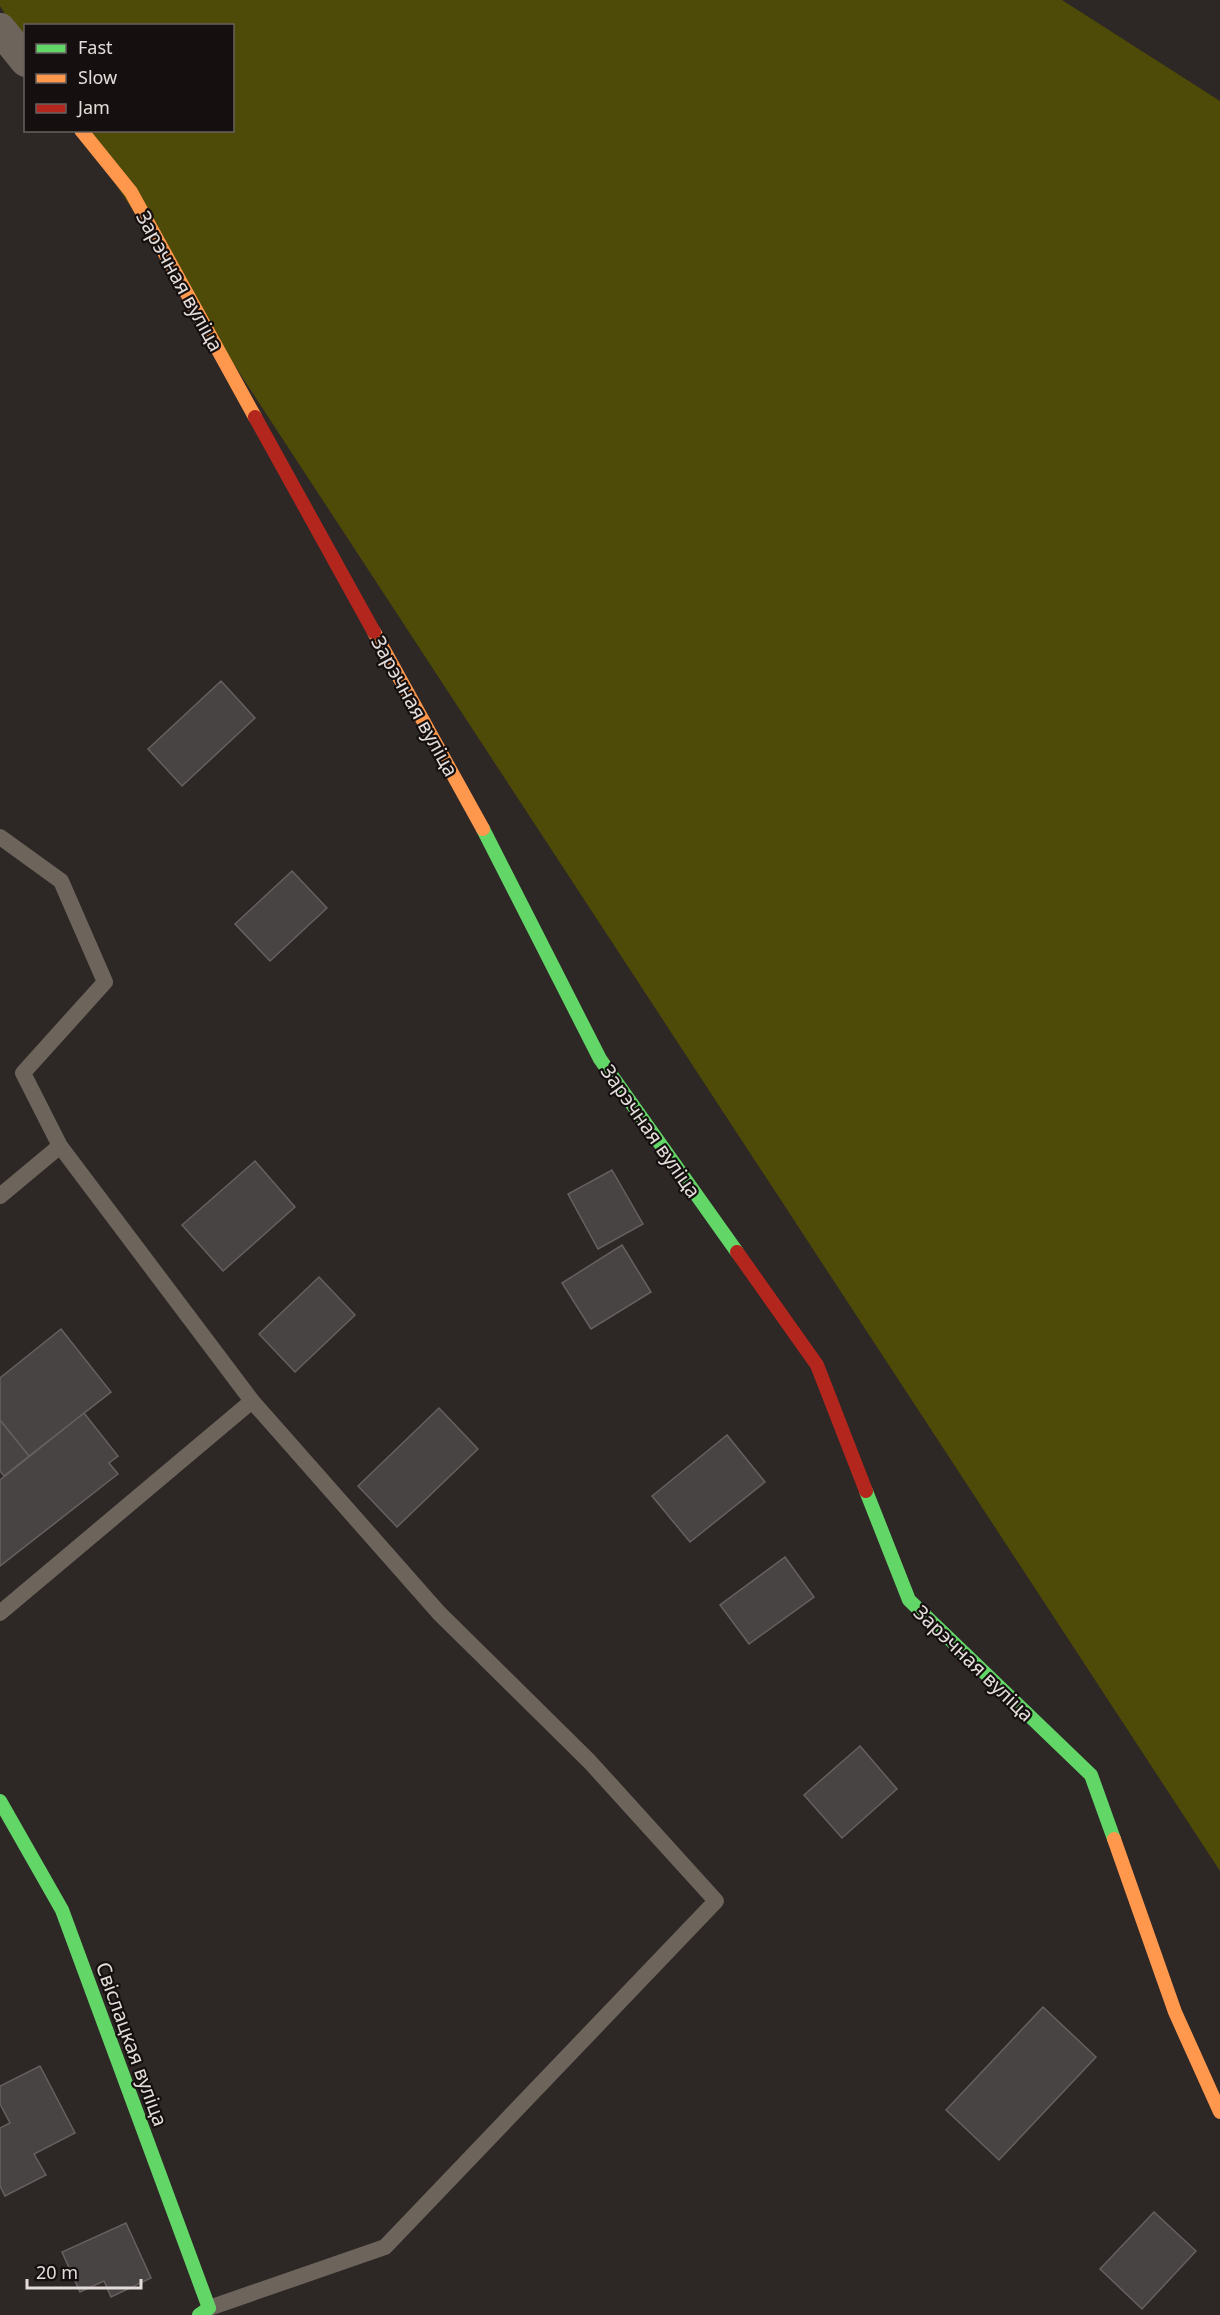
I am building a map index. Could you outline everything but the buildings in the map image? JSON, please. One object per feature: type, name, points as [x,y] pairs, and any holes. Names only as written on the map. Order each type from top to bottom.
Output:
[{"type":"street","points":[[0,29],[24,59]]},
{"type":"street","name":"Зарэчная вуліца","points":[[83,132],[136,203],[500,860],[600,1059],[817,1365],[909,1600],[1091,1775],[1175,2012],[1220,2112]]},
{"type":"street","name":"Свіслацкая вуліца","points":[[0,1801],[62,1910],[204,2312]]},
{"type":"lane","points":[[0,837],[61,881],[105,982],[22,1073],[60,1146],[252,1401],[439,1613],[590,1762],[716,1901],[385,2247],[204,2312]]},
{"type":"lane","points":[[0,1196],[60,1146]]},
{"type":"lane","points":[[0,1613],[252,1401]]},
{"type":"shaded area","points":[[0,0],[1062,0],[1220,101],[1220,1871],[82,132],[234,132],[234,24],[24,24],[24,43],[0,6]]},
{"type":"traffic: fast","points":[[483,829],[600,1059],[737,1252]]},
{"type":"traffic: fast","points":[[866,1491],[909,1600],[1091,1775],[1114,1839]]},
{"type":"traffic: fast","points":[[0,1801],[62,1910],[209,2308],[199,2315]]},
{"type":"traffic: slow","points":[[83,132],[131,192],[255,417]]},
{"type":"traffic: slow","points":[[374,632],[483,829]]},
{"type":"traffic: slow","points":[[1114,1839],[1175,2012],[1220,2112]]},
{"type":"traffic: jam","points":[[255,417],[374,632]]},
{"type":"traffic: jam","points":[[737,1252],[817,1365],[866,1491]]}]
